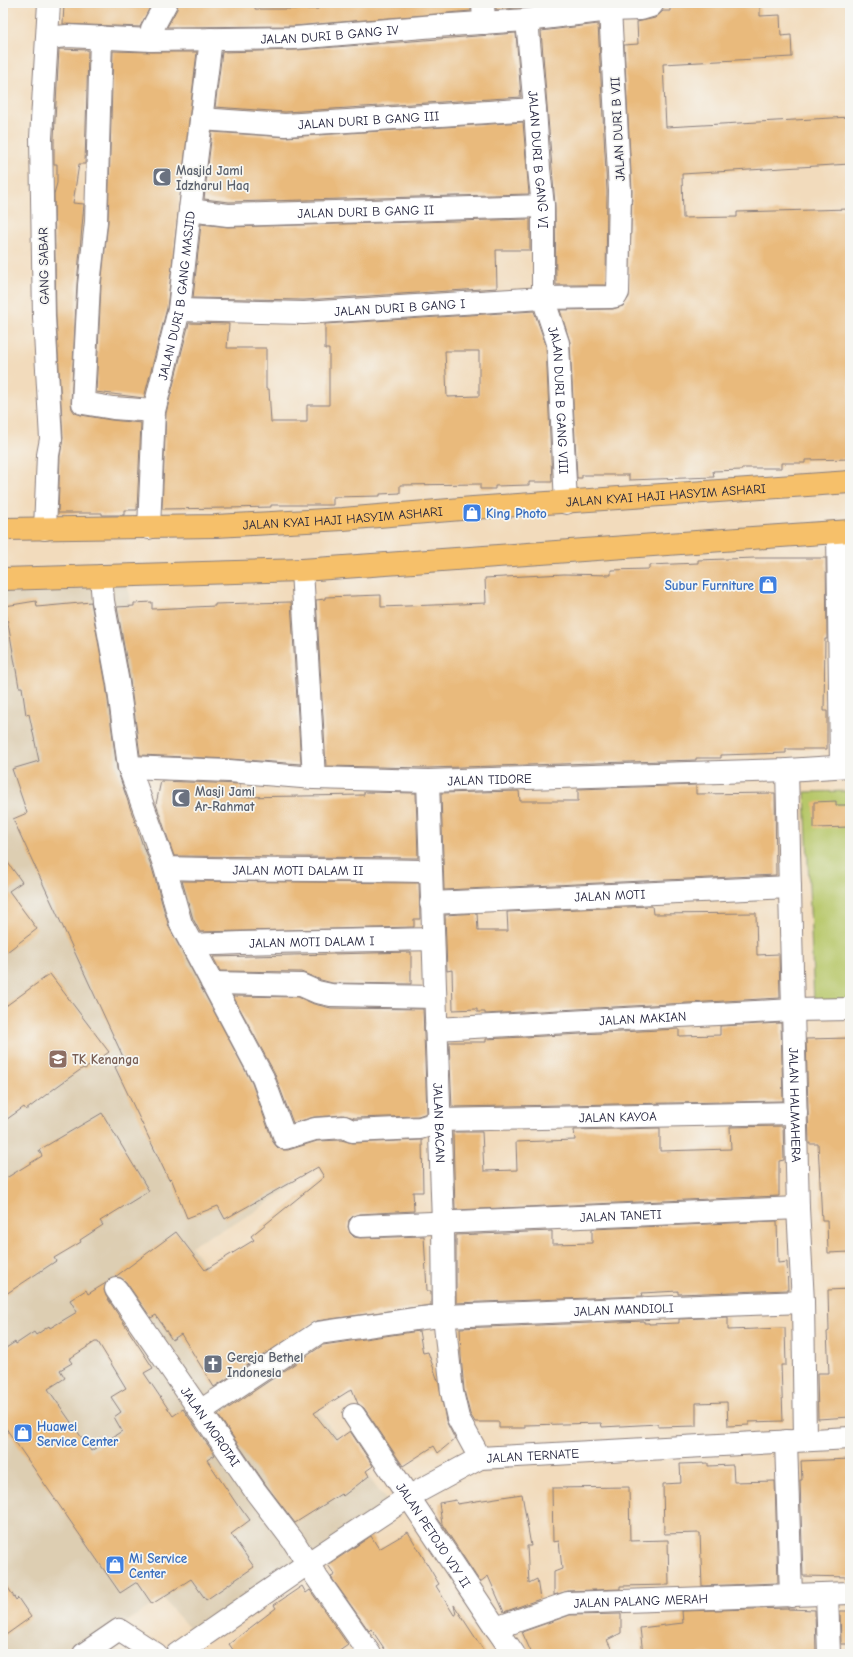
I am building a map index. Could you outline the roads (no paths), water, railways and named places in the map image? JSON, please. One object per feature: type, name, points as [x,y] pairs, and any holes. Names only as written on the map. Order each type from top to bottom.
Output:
[{"type":"main road","name":"JALAN KYAI HAJI HASYIM ASHARI","points":[[3,530],[149,528],[335,519],[850,482]]},
{"type":"main road","points":[[3,579],[302,570],[844,532]]},
{"type":"street","name":"GANG SABAR","points":[[45,529],[48,455],[51,439],[44,317],[42,138],[49,3]]},
{"type":"street","points":[[151,40],[152,29],[166,3]]},
{"type":"street","points":[[610,10],[641,9],[651,6],[653,3]]},
{"type":"street","name":"JALAN DURI B GANG IV","points":[[47,38],[67,36],[151,40],[295,38],[435,26],[483,13],[527,20],[610,10]]},
{"type":"street","name":"JALAN DURI B VII","points":[[610,10],[620,191],[618,292]]},
{"type":"street","name":"JALAN DURI B GANG VI","points":[[527,20],[543,206],[543,298]]},
{"type":"street","points":[[100,37],[96,222],[89,285],[83,404],[154,411]]},
{"type":"street","name":"JALAN DURI B GANG MASJID","points":[[149,528],[154,411],[180,310],[190,210],[211,39]]},
{"type":"street","name":"JALAN DURI B GANG III","points":[[201,119],[285,125],[535,109]]},
{"type":"street","name":"JALAN DURI B GANG II","points":[[190,210],[228,215],[543,206]]},
{"type":"street","name":"JALAN DURI B GANG I","points":[[180,310],[304,313],[543,298],[611,297],[616,296],[618,292]]},
{"type":"street","name":"JALAN DURI B GANG VIII","points":[[543,298],[558,342],[566,503]]},
{"type":"street","points":[[844,532],[845,766]]},
{"type":"street","points":[[302,570],[314,778]]},
{"type":"street","points":[[101,576],[103,601],[118,683],[129,767],[166,868],[181,924],[263,1078],[285,1138],[315,1129],[342,1127],[352,1131],[420,1128],[439,1120]]},
{"type":"street","name":"JALAN TIDORE","points":[[129,767],[229,771],[314,778],[428,781],[787,770],[845,766]]},
{"type":"street","name":"JALAN HALMAHERA","points":[[787,770],[798,1208],[803,1302],[796,1440]]},
{"type":"street","name":"JALAN BACAN","points":[[428,781],[432,939],[443,1223],[444,1316],[452,1392],[458,1418],[480,1458]]},
{"type":"street","name":"JALAN MOTI DALAM II","points":[[166,868],[249,871],[335,869],[430,871]]},
{"type":"street","name":"JALAN MOTI","points":[[431,902],[790,887]]},
{"type":"street","name":"JALAN MOTI DALAM I","points":[[192,945],[247,942],[322,942],[432,939]]},
{"type":"street","points":[[212,983],[301,985],[317,992],[331,995],[435,997]]},
{"type":"street","name":"JALAN MAKIAN","points":[[436,1029],[794,1010],[850,1009]]},
{"type":"street","name":"JALAN KAYOA","points":[[439,1120],[796,1113]]},
{"type":"street","name":"JALAN TANETI","points":[[360,1226],[798,1208]]},
{"type":"street","name":"JALAN MOROTAI","points":[[116,1289],[248,1479],[294,1542],[307,1564],[370,1654]]},
{"type":"street","name":"JALAN MANDIOLI","points":[[208,1406],[318,1333],[444,1316],[803,1302]]},
{"type":"street","name":"JALAN PETOJO VIY II","points":[[354,1415],[514,1654]]},
{"type":"street","name":"JALAN TERNATE","points":[[177,1654],[307,1564],[408,1497],[480,1458],[850,1438]]},
{"type":"street","points":[[790,1596],[796,1440]]},
{"type":"street","name":"JALAN PALANG MERAH","points":[[496,1628],[568,1603],[850,1593]]},
{"type":"street","points":[[827,1594],[829,1654]]},
{"type":"street","points":[[84,1654],[119,1630],[156,1654]]},
{"type":"place","name":"Masjid Jami Idzharul Haq","points":[[162,177]]},
{"type":"place","name":"King Photo","points":[[472,513]]},
{"type":"place","name":"Subur Furniture","points":[[768,585]]},
{"type":"place","name":"Masji Jami Ar-Rahmat","points":[[181,798]]},
{"type":"place","name":"TK Kenanga","points":[[58,1059]]},
{"type":"place","name":"Gereja Bethel Indonesia","points":[[213,1364]]},
{"type":"place","name":"Huawei Service Center","points":[[23,1433]]},
{"type":"place","name":"Mi Service Center","points":[[115,1565]]}]
